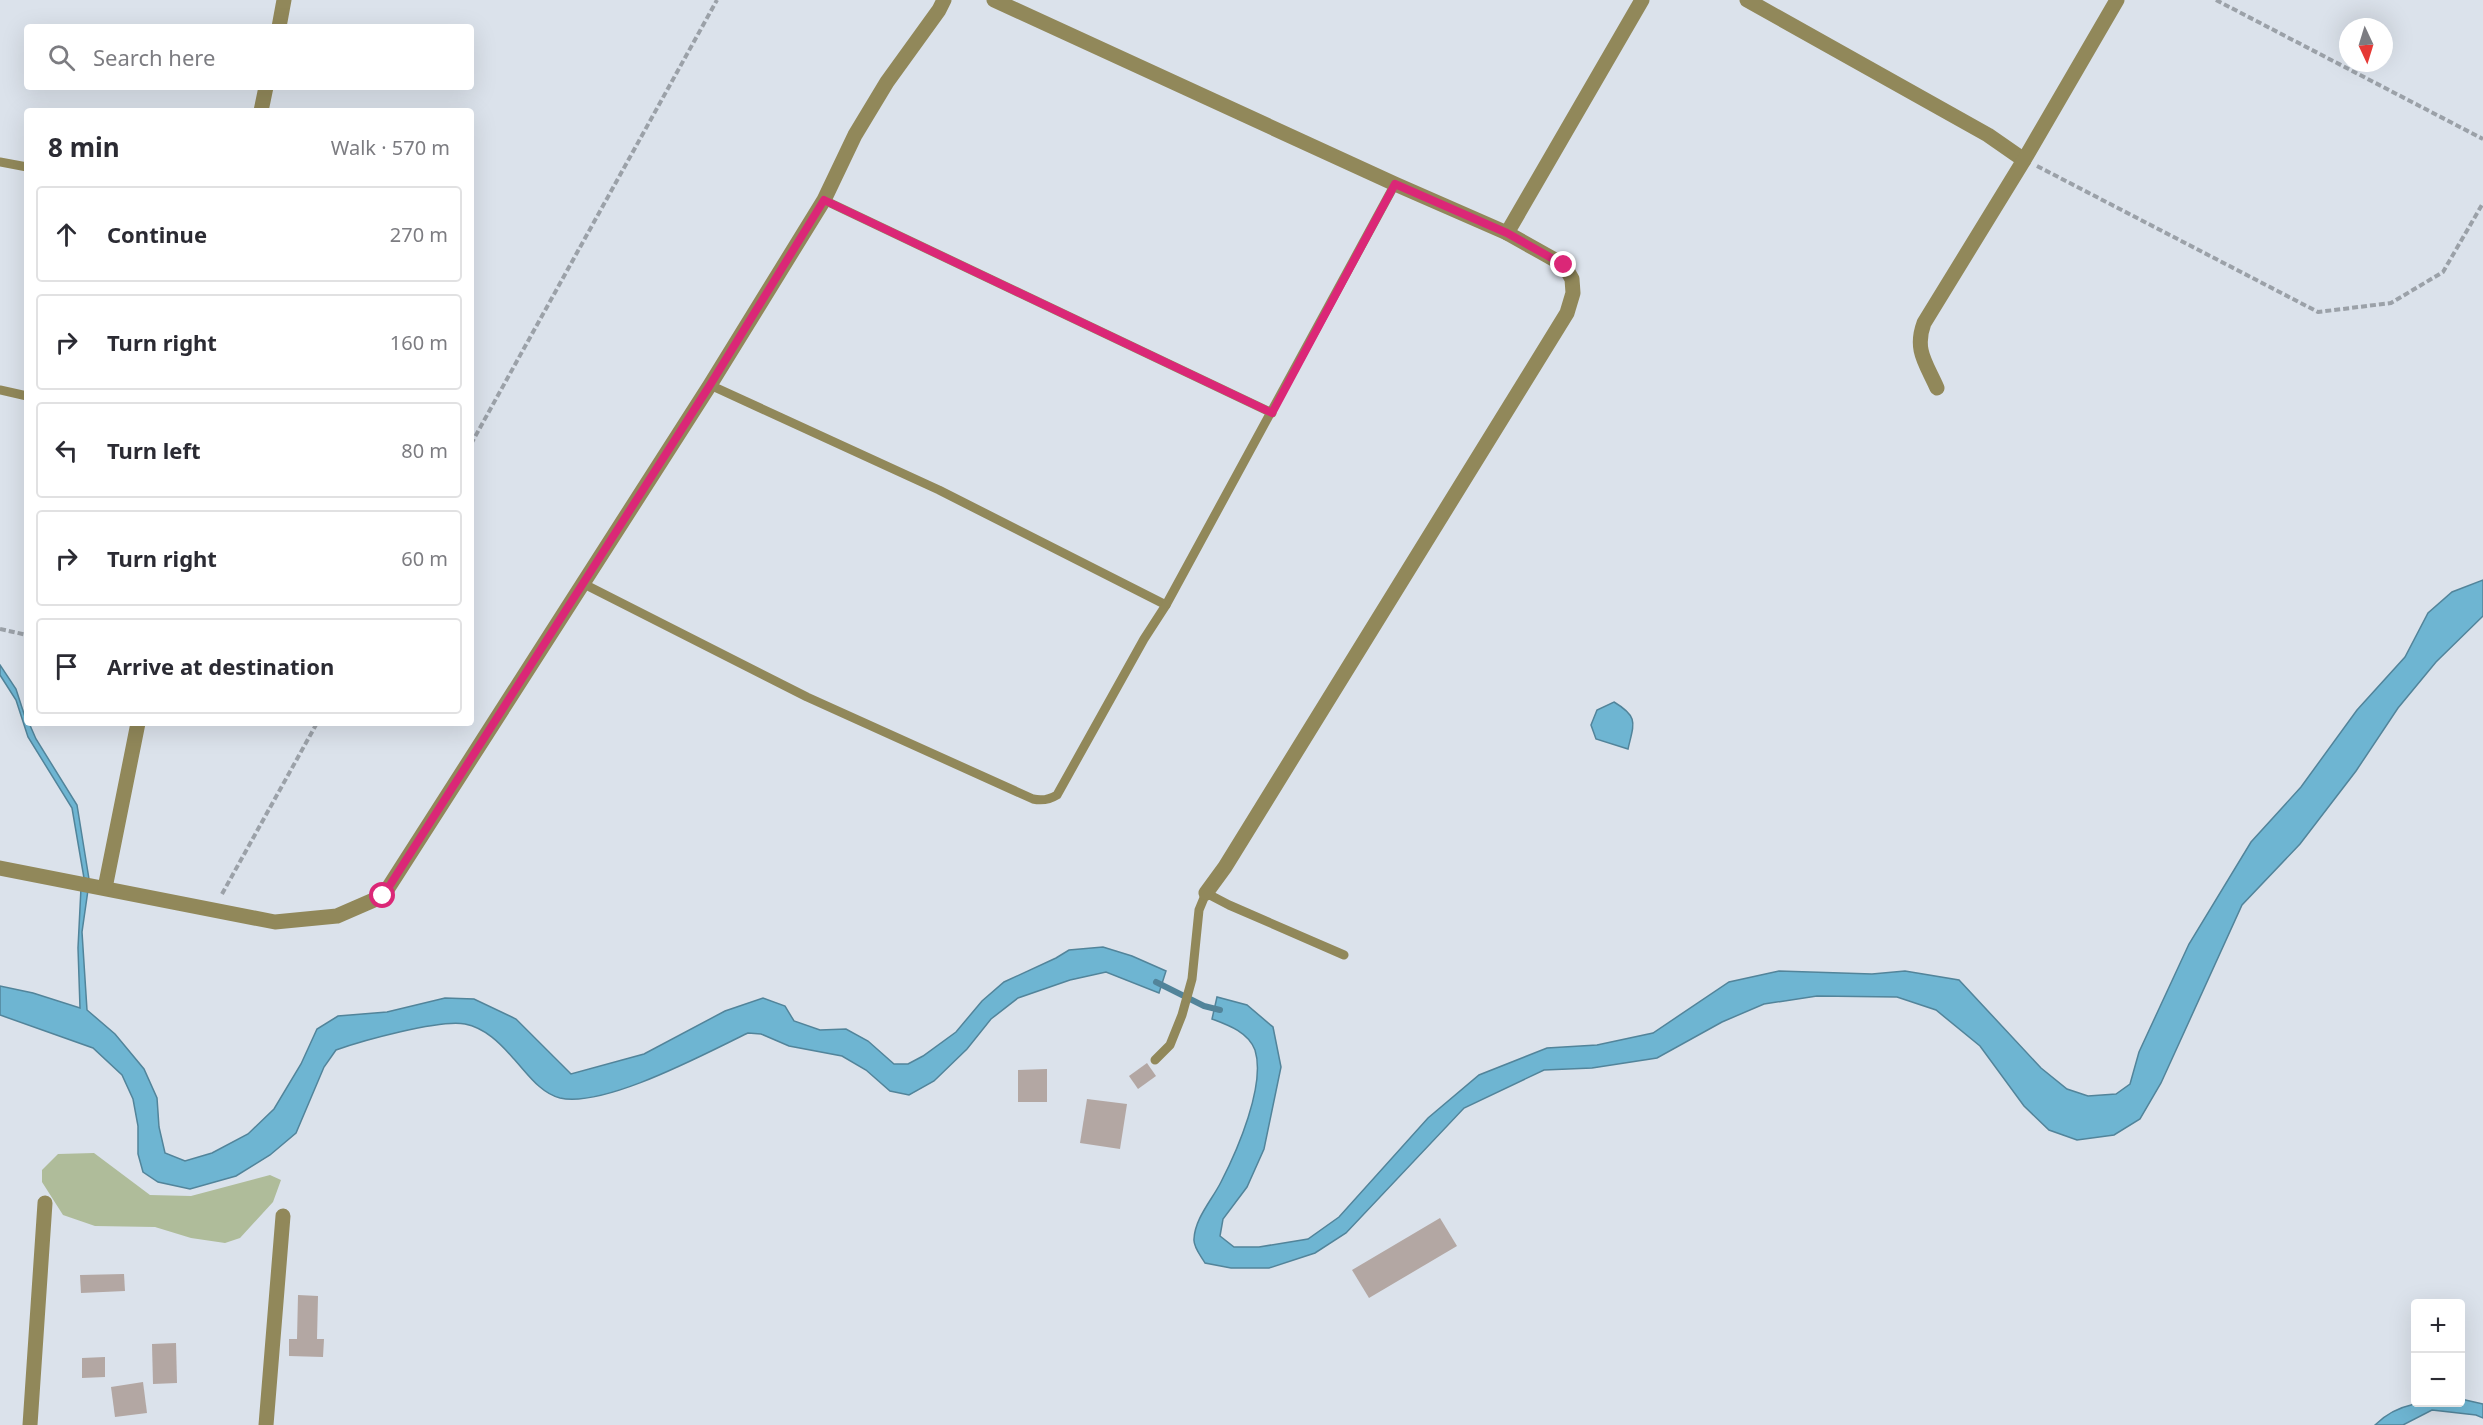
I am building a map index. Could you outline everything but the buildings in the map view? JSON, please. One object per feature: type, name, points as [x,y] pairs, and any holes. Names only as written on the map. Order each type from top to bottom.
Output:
[{"type":"street","points":[[280,24],[284,0]]},
{"type":"street","points":[[0,868],[275,922],[336,916],[383,896],[710,385],[824,200],[860,126],[887,82],[944,0]]},
{"type":"street","points":[[994,0],[1507,233],[1564,265],[1572,279],[1573,293],[1567,313],[1225,867],[1206,893]]},
{"type":"street","points":[[1507,233],[1642,0]]},
{"type":"street","points":[[1747,0],[1988,135],[2025,160]]},
{"type":"street","points":[[1937,388],[1922,353],[1918,338],[1921,330],[2025,160],[2117,0]]},
{"type":"street","points":[[262,108],[265,90]]},
{"type":"street","points":[[105,888],[137,726]]},
{"type":"street","points":[[30,1425],[45,1203]]},
{"type":"street","points":[[266,1425],[283,1216]]},
{"type":"lane","points":[[0,162],[24,167]]},
{"type":"lane","points":[[582,583],[807,697],[1039,801],[1057,795],[1144,639],[1166,605],[1395,184]]},
{"type":"lane","points":[[824,200],[1272,413]]},
{"type":"lane","points":[[710,385],[939,490],[1166,605]]},
{"type":"lane","points":[[0,390],[24,395]]},
{"type":"lane","points":[[1155,1060],[1170,1045],[1182,1015],[1192,979],[1199,910],[1206,893],[1344,955]]},
{"type":"path","points":[[474,439],[717,0]]},
{"type":"path","points":[[2216,0],[2483,139]]},
{"type":"path","points":[[2025,160],[2318,312],[2391,303],[2444,272],[2483,203]]},
{"type":"path","points":[[0,629],[24,633]]},
{"type":"path","points":[[213,911],[315,726]]},
{"type":"green space","points":[[94,1153],[150,1195],[191,1196],[270,1175],[281,1180],[273,1202],[240,1238],[225,1243],[191,1238],[155,1227],[95,1226],[63,1215],[42,1182],[42,1170],[58,1154]]},
{"type":"water","points":[[2483,580],[2483,616],[2436,662],[2398,708],[2356,771],[2300,844],[2242,905],[2161,1083],[2140,1119],[2114,1135],[2077,1140],[2049,1130],[2024,1106],[1980,1046],[1936,1010],[1897,997],[1817,996],[1764,1004],[1722,1022],[1657,1058],[1592,1068],[1544,1070],[1464,1108],[1346,1233],[1315,1253],[1269,1268],[1231,1268],[1205,1263],[1196,1248],[1194,1239],[1197,1224],[1235,1153],[1248,1118],[1257,1081],[1255,1050],[1248,1038],[1237,1030],[1212,1019],[1217,997],[1247,1005],[1273,1027],[1281,1067],[1264,1149],[1247,1187],[1223,1219],[1220,1236],[1234,1247],[1259,1247],[1308,1239],[1339,1217],[1428,1118],[1479,1075],[1547,1048],[1597,1045],[1653,1033],[1729,982],[1779,971],[1872,974],[1905,971],[1959,980],[2041,1068],[2067,1089],[2088,1096],[2116,1094],[2130,1084],[2139,1052],[2189,944],[2251,842],[2301,787],[2357,710],[2405,657],[2428,613],[2452,592]]},
{"type":"water","points":[[0,665],[16,689],[24,714],[24,725],[16,700],[0,675]]},
{"type":"water","points":[[1614,702],[1628,712],[1633,721],[1628,749],[1596,739],[1591,725],[1597,710]]},
{"type":"water","points":[[24,726],[30,726],[77,805],[89,879],[84,878],[72,808],[28,737]]},
{"type":"water","points":[[81,888],[88,890],[82,932],[87,1010],[115,1034],[144,1069],[157,1098],[159,1127],[165,1153],[185,1161],[212,1153],[248,1134],[274,1109],[301,1064],[317,1029],[338,1016],[387,1012],[445,998],[474,999],[516,1019],[571,1074],[644,1054],[725,1011],[763,998],[785,1006],[794,1021],[820,1030],[846,1029],[868,1041],[894,1064],[908,1064],[956,1032],[982,1001],[1004,982],[1069,950],[1103,947],[1132,956],[1166,971],[1159,993],[1106,972],[1070,980],[1018,998],[991,1019],[967,1049],[934,1081],[909,1095],[890,1091],[866,1070],[842,1056],[789,1046],[761,1034],[748,1033],[682,1065],[628,1087],[579,1099],[560,1098],[546,1092],[497,1042],[472,1026],[453,1023],[400,1032],[336,1050],[324,1067],[296,1133],[270,1155],[236,1176],[190,1189],[158,1182],[143,1172],[138,1154],[138,1126],[133,1099],[122,1075],[93,1048],[0,1015],[0,986],[33,993],[80,1008],[78,948]]},
{"type":"water","points":[[2465,1400],[2483,1404],[2483,1418],[2476,1415],[2432,1410],[2403,1425],[2375,1425],[2394,1411],[2411,1405],[2411,1407],[2465,1407]]},
{"type":"waterway","points":[[1156,982],[1204,1006],[1220,1010]]},
{"type":"route","points":[[383,896],[710,385],[824,200],[1272,413],[1395,184],[1507,233],[1564,265]]}]
